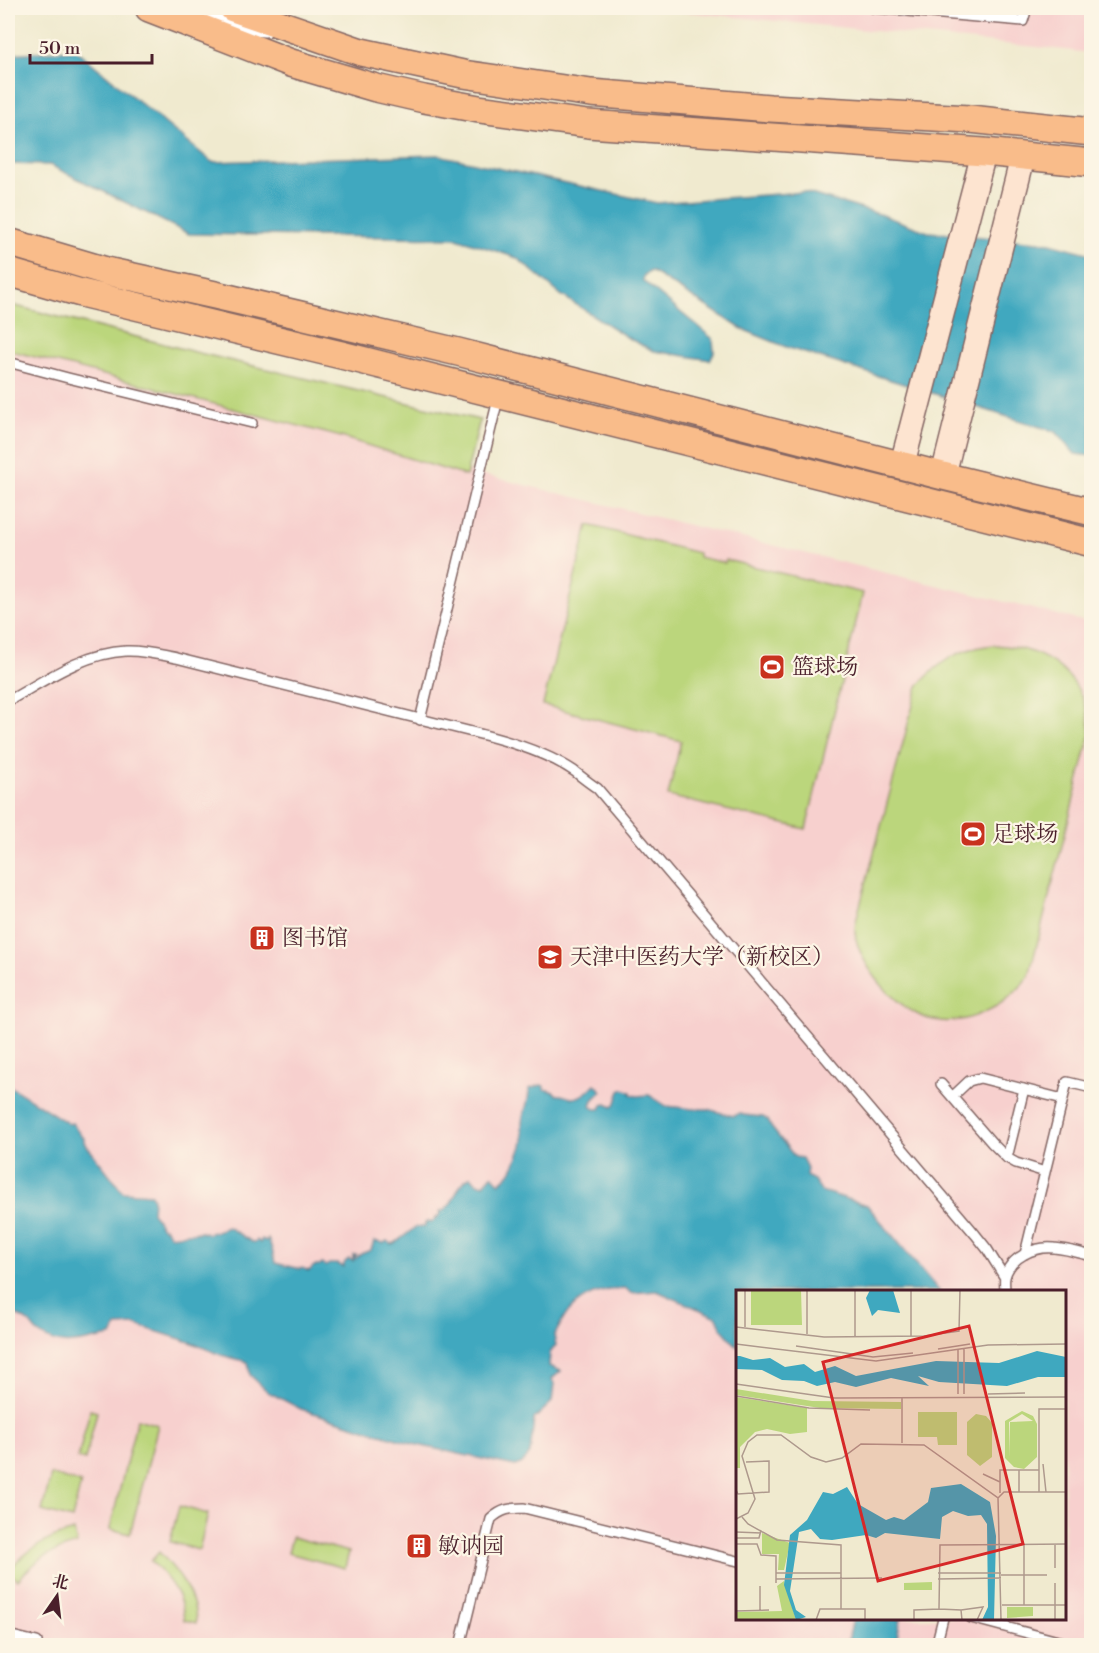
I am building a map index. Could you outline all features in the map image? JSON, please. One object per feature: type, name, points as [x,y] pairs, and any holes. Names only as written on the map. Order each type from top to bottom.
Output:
[{"type":"main road","points":[[149,8],[291,63],[405,95],[479,109],[588,124],[984,152],[1092,163]]},
{"type":"main road","points":[[233,8],[361,52],[463,74],[591,93],[770,108],[970,119],[1092,132]]},
{"type":"main road","points":[[902,465],[984,152]]},
{"type":"main road","points":[[943,476],[1023,156]]},
{"type":"main road","points":[[8,242],[106,271],[341,355]]},
{"type":"main road","points":[[106,271],[458,352],[1092,512]]},
{"type":"main road","points":[[8,272],[81,293],[499,394],[1092,543]]},
{"type":"street","points":[[178,19],[293,28]]},
{"type":"lane","points":[[873,8],[1023,21],[1027,8]]},
{"type":"lane","points":[[8,362],[252,423]]},
{"type":"lane","points":[[420,720],[499,394]]},
{"type":"lane","points":[[8,700],[77,664],[103,654],[127,651],[176,658],[517,744],[573,770],[597,788],[975,1234],[1005,1278]]},
{"type":"lane","points":[[952,1096],[969,1081],[980,1078],[1063,1099]]},
{"type":"lane","points":[[1024,1254],[1067,1082],[1092,1088]]},
{"type":"lane","points":[[941,1084],[1007,1158],[1045,1172]]},
{"type":"lane","points":[[1007,1158],[1024,1089]]},
{"type":"lane","points":[[1005,1290],[1005,1278],[1012,1265],[1024,1254],[1042,1248],[1054,1248],[1092,1256]]},
{"type":"lane","points":[[460,1646],[491,1518],[500,1511],[524,1508],[736,1561]]},
{"type":"lane","points":[[936,1646],[942,1620]]},
{"type":"lane","points":[[979,1620],[1077,1646]]},
{"type":"lane","points":[[8,1635],[38,1642]]},
{"type":"shaded area","points":[[647,8],[1091,8],[1091,53],[1056,49]]},
{"type":"shaded area","name":"天津中医药大学（新校区）","points":[[8,350],[480,474],[1091,623],[1091,1645],[8,1645]]},
{"type":"green space","points":[[8,304],[195,352],[480,420],[466,476],[341,437],[8,350]]},
{"type":"green space","points":[[588,525],[698,553],[698,557],[725,563],[726,560],[863,593],[806,829],[668,796],[681,741],[543,705]]},
{"type":"green space","name":"足球场","points":[[994,645],[1032,652],[1062,669],[1082,697],[1088,715],[1090,735],[1029,976],[1010,996],[985,1012],[957,1021],[929,1019],[904,1006],[881,984],[871,971],[857,944],[855,925],[918,686],[943,662],[952,657],[970,649]]},
{"type":"green space","points":[[90,1410],[97,1412],[85,1460],[78,1458]]},
{"type":"green space","points":[[137,1419],[158,1425],[130,1534],[110,1529]]},
{"type":"green space","points":[[51,1475],[81,1483],[72,1519],[42,1511]]},
{"type":"green space","points":[[179,1506],[208,1514],[199,1550],[170,1542]]},
{"type":"green space","points":[[74,1531],[77,1544],[44,1557],[31,1566],[18,1580],[8,1572],[14,1564],[38,1546]]},
{"type":"green space","points":[[292,1537],[349,1552],[345,1568],[288,1553]]},
{"type":"green space","points":[[159,1552],[185,1585],[193,1603],[196,1623],[184,1620],[178,1595],[151,1561]]},
{"type":"water","points":[[76,50],[212,162],[438,155],[657,203],[804,192],[879,214],[928,232],[1050,243],[1091,254],[1091,456],[1075,454],[1056,432],[786,347],[742,329],[651,271],[644,275],[643,281],[713,339],[714,352],[710,360],[654,351],[630,339],[561,295],[517,258],[457,238],[189,234],[50,165],[8,164],[8,54]]},
{"type":"water","points":[[595,1084],[602,1091],[593,1100],[591,1106],[595,1109],[600,1109],[602,1105],[607,1104],[612,1107],[615,1105],[620,1091],[624,1089],[636,1096],[649,1095],[666,1106],[707,1109],[733,1116],[740,1113],[763,1117],[768,1120],[795,1157],[802,1158],[807,1168],[806,1176],[814,1180],[821,1191],[867,1205],[938,1290],[736,1290],[736,1345],[722,1329],[717,1317],[657,1291],[631,1293],[625,1288],[594,1294],[569,1311],[554,1336],[556,1345],[550,1353],[549,1366],[561,1371],[552,1379],[554,1384],[552,1402],[534,1419],[530,1453],[523,1463],[515,1466],[413,1444],[301,1409],[268,1392],[250,1375],[248,1362],[221,1355],[190,1342],[136,1325],[117,1326],[112,1336],[65,1343],[47,1339],[26,1320],[8,1311],[8,1085],[69,1124],[72,1123],[123,1192],[151,1194],[152,1212],[169,1235],[201,1231],[208,1234],[228,1227],[252,1242],[257,1240],[260,1243],[262,1239],[266,1241],[268,1239],[275,1263],[309,1271],[314,1266],[322,1264],[326,1266],[338,1264],[343,1267],[349,1259],[353,1261],[353,1255],[356,1255],[355,1259],[371,1250],[374,1241],[395,1243],[416,1227],[425,1226],[425,1223],[430,1221],[431,1223],[440,1212],[449,1206],[461,1185],[471,1176],[477,1183],[483,1185],[492,1175],[499,1183],[503,1180],[512,1170],[522,1144],[522,1120],[529,1089],[541,1085],[544,1089],[557,1095],[572,1098],[588,1091]]},
{"type":"water","points":[[853,1620],[901,1620],[895,1645],[847,1645]]},
{"type":"place","name":"篮球场","points":[[772,667]]},
{"type":"place","name":"足球场","points":[[973,834]]},
{"type":"place","name":"图书馆","points":[[262,938]]},
{"type":"place","name":"天津中医药大学（新校区）","points":[[550,957]]},
{"type":"place","name":"敏讷园","points":[[419,1546]]}]
